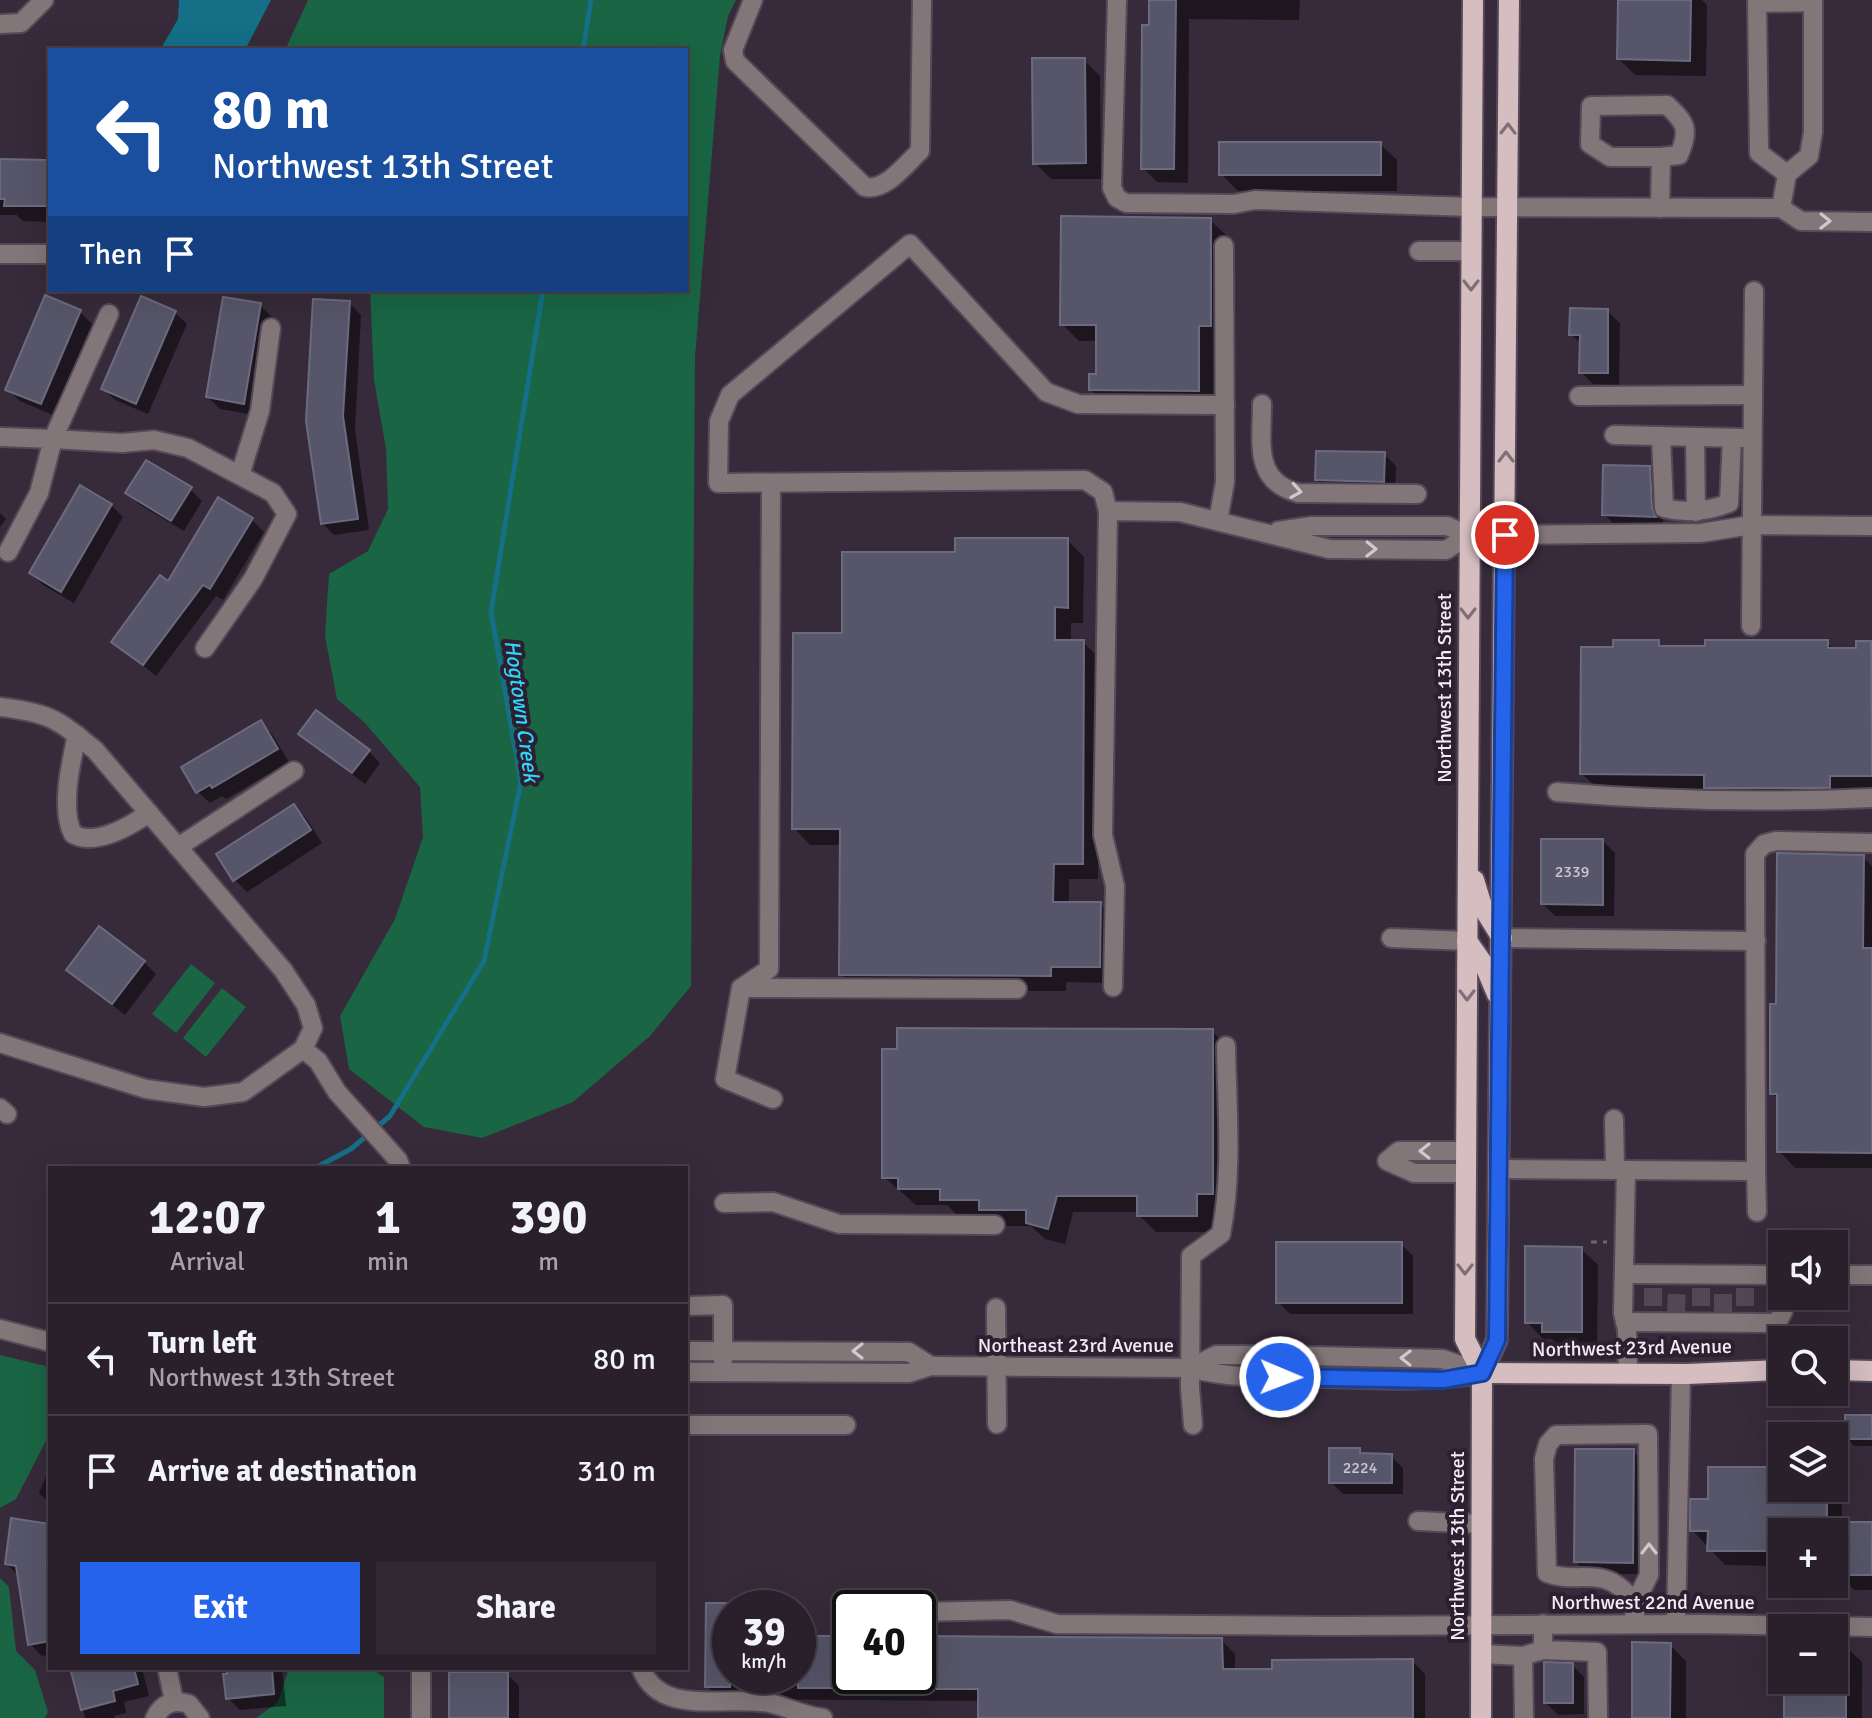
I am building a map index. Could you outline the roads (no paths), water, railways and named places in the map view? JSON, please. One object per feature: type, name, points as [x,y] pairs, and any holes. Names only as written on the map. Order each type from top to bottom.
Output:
[{"type":"main road","name":"Northwest 13th Street","points":[[1473,0],[1465,1339],[1482,1373]]},
{"type":"main road","name":"Northwest 13th Street","points":[[1481,1718],[1482,1373],[1497,1340],[1500,1169],[1509,0]]},
{"type":"main road","points":[[1469,535],[1505,535]]},
{"type":"main road","points":[[1468,861],[1482,906],[1502,938]]},
{"type":"main road","points":[[1467,941],[1486,968],[1501,1005]]},
{"type":"main road","points":[[1848,1370],[1872,1371]]},
{"type":"main road","name":"Northwest 23rd Avenue","points":[[1482,1373],[1681,1374],[1768,1371]]},
{"type":"street","points":[[0,24],[21,23],[44,0]]},
{"type":"street","points":[[753,0],[733,50],[735,61],[865,187],[874,188],[882,185],[920,151],[922,0]]},
{"type":"street","points":[[1117,0],[1112,188],[1117,198],[1126,203],[1234,204],[1255,200],[1472,207],[1781,208],[1801,221],[1872,222]]},
{"type":"street","points":[[1781,208],[1787,174],[1809,156],[1813,132],[1813,1],[1757,1],[1759,153],[1787,174]]},
{"type":"street","points":[[1667,105],[1683,120],[1686,138],[1679,155],[1661,157],[1610,157],[1590,144],[1591,106],[1667,105]]},
{"type":"street","points":[[1660,208],[1661,157]]},
{"type":"street","points":[[1113,987],[1115,886],[1103,835],[1108,511],[1103,492],[1085,480],[718,483],[719,421],[730,395],[910,244],[1046,392],[1078,404],[1225,405]]},
{"type":"street","points":[[1218,521],[1225,482],[1224,246]]},
{"type":"street","points":[[1419,251],[1472,251]]},
{"type":"street","points":[[0,254],[48,254]]},
{"type":"street","points":[[1751,626],[1754,291]]},
{"type":"street","points":[[8,552],[39,493],[53,439],[109,314]]},
{"type":"street","points":[[240,475],[260,411],[271,328]]},
{"type":"street","points":[[1579,396],[1753,395]]},
{"type":"street","points":[[1262,404],[1262,453],[1268,477],[1282,489],[1298,493],[1417,494]]},
{"type":"street","points":[[1614,435],[1752,438]]},
{"type":"street","points":[[1661,436],[1664,508],[1679,512],[1714,510],[1729,503],[1732,438]]},
{"type":"street","points":[[0,437],[122,443],[154,440],[188,448],[273,493],[287,514],[253,579],[205,648]]},
{"type":"street","points":[[1695,437],[1696,512]]},
{"type":"street","points":[[771,483],[769,969],[741,988],[725,1079],[773,1099]]},
{"type":"street","points":[[1108,511],[1180,512],[1329,549],[1446,550],[1469,535]]},
{"type":"street","points":[[1505,535],[1701,533],[1751,525],[1872,526]]},
{"type":"street","points":[[0,707],[34,711],[60,721],[95,750],[283,970],[306,1005],[313,1028],[303,1049],[243,1092],[204,1097],[146,1089],[0,1043]]},
{"type":"street","points":[[77,735],[70,769],[68,810],[69,827],[73,834],[85,838],[114,832],[129,827],[149,813]]},
{"type":"street","points":[[178,847],[294,771]]},
{"type":"street","points":[[1557,792],[1652,800],[1872,798]]},
{"type":"street","points":[[1757,1212],[1755,854],[1764,844],[1776,841],[1872,843]]},
{"type":"street","points":[[1391,938],[1467,941]]},
{"type":"street","points":[[1502,938],[1756,941]]},
{"type":"street","points":[[741,988],[1017,989]]},
{"type":"street","points":[[1193,1425],[1191,1256],[1221,1234],[1224,1218],[1226,1046]]},
{"type":"street","points":[[303,1049],[318,1061],[337,1092],[399,1164]]},
{"type":"street","points":[[1614,1119],[1620,1170],[1623,1313],[1628,1374]]},
{"type":"street","points":[[1466,1151],[1399,1151],[1387,1161],[1414,1173],[1466,1173]]},
{"type":"street","points":[[1500,1169],[1756,1171]]},
{"type":"street","points":[[724,1203],[773,1202],[839,1224],[995,1225]]},
{"type":"street","points":[[1624,1274],[1652,1281],[1745,1281],[1768,1277]]},
{"type":"street","points":[[1848,1275],[1872,1275]]},
{"type":"street","points":[[688,1306],[723,1305],[722,1372]]},
{"type":"street","points":[[996,1308],[997,1424]]},
{"type":"street","points":[[1625,1322],[1653,1317],[1745,1317],[1777,1323],[1783,1310]]},
{"type":"street","points":[[0,1329],[46,1339]]},
{"type":"street","name":"Northeast 23rd Avenue","points":[[688,1351],[909,1352],[931,1366]]},
{"type":"street","name":"Northeast 23rd Avenue","points":[[688,1372],[909,1373],[931,1366],[1190,1368],[1216,1355],[1265,1355]]},
{"type":"street","name":"Northwest 23rd Avenue","points":[[1265,1355],[1443,1359],[1482,1373]]},
{"type":"street","name":"Northwest 23rd Avenue","points":[[1190,1368],[1218,1376],[1428,1380],[1482,1373]]},
{"type":"street","points":[[1676,1624],[1681,1374]]},
{"type":"street","points":[[688,1425],[846,1425]]},
{"type":"street","points":[[1632,1624],[1649,1575],[1648,1434],[1561,1433],[1551,1438],[1544,1459],[1547,1573],[1613,1582],[1637,1604]]},
{"type":"street","points":[[1418,1521],[1481,1524]]},
{"type":"street","name":"Northwest 22nd Avenue","points":[[936,1612],[1010,1610],[1057,1624],[1872,1627]]},
{"type":"street","points":[[1543,1624],[1543,1650]]},
{"type":"street","points":[[1481,1654],[1523,1656],[1543,1650],[1597,1652],[1598,1718]]},
{"type":"street","points":[[1523,1656],[1524,1718]]},
{"type":"street","points":[[167,1670],[174,1701]]},
{"type":"street","points":[[421,1670],[421,1718]]},
{"type":"street","points":[[642,1670],[648,1683],[662,1694],[677,1700],[823,1718]]},
{"type":"street","points":[[155,1718],[161,1708],[174,1701],[189,1704],[200,1718]]},
{"type":"water","points":[[179,0],[271,0],[246,48],[161,48],[178,19]]},
{"type":"waterway","name":"Hogtown Creek","points":[[583,48],[591,0]]},
{"type":"waterway","name":"Hogtown Creek","points":[[319,1166],[351,1149],[390,1116],[484,961],[521,782],[491,612],[543,292]]},
{"type":"tunnel","points":[[1653,1288],[1653,1312]]},
{"type":"tunnel","points":[[1676,1312],[1677,1288]]},
{"type":"tunnel","points":[[1701,1288],[1701,1313]]},
{"type":"tunnel","points":[[1723,1288],[1723,1312]]},
{"type":"tunnel","points":[[1745,1288],[1745,1312]]}]
